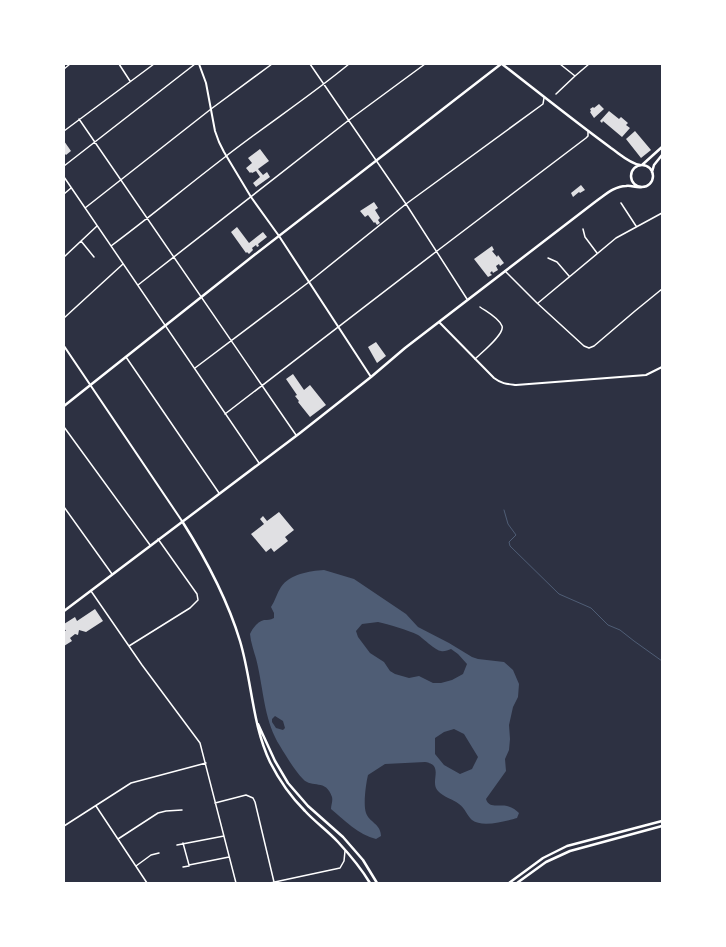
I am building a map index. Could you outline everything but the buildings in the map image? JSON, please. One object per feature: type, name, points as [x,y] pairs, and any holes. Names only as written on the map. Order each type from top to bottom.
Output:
[{"type":"main road","points":[[64,406],[202,296],[501,64],[544,96],[588,132],[634,163],[649,167],[652,173]]},
{"type":"main road","points":[[642,187],[635,184],[631,177],[632,170],[641,165],[662,147]]},
{"type":"main road","points":[[64,611],[296,435],[468,299],[612,190],[624,186],[642,187],[650,183],[654,165],[662,155]]},
{"type":"main road","points":[[182,521],[201,550],[230,612],[242,648],[258,729],[265,750],[277,775],[304,810],[345,850],[358,865],[370,883]]},
{"type":"main road","points":[[257,722],[275,761],[288,783],[308,806],[342,837],[363,860],[378,883]]},
{"type":"main road","points":[[509,883],[543,858],[567,846],[662,821]]},
{"type":"main road","points":[[517,883],[546,862],[570,851],[662,826]]},
{"type":"street","points":[[64,69],[70,64]]},
{"type":"street","points":[[119,64],[130,81]]},
{"type":"street","points":[[64,131],[154,64]]},
{"type":"street","points":[[64,166],[195,64]]},
{"type":"street","points":[[199,64],[206,83],[218,142],[251,197],[279,236],[371,377]]},
{"type":"street","points":[[85,208],[211,109],[272,64]]},
{"type":"street","points":[[310,64],[406,204],[468,299]]},
{"type":"street","points":[[111,246],[226,156],[349,64]]},
{"type":"street","points":[[138,285],[349,120],[425,64]]},
{"type":"street","points":[[560,64],[575,76]]},
{"type":"street","points":[[556,94],[590,64]]},
{"type":"street","points":[[195,368],[309,282],[406,204],[543,104],[544,96]]},
{"type":"street","points":[[79,119],[296,435]]},
{"type":"street","points":[[226,414],[586,138],[588,136],[588,132]]},
{"type":"street","points":[[64,178],[259,463]]},
{"type":"street","points":[[64,194],[71,188]]},
{"type":"street","points":[[621,203],[636,226]]},
{"type":"street","points":[[537,303],[616,238],[662,213]]},
{"type":"street","points":[[64,256],[97,226]]},
{"type":"street","points":[[583,229],[585,237],[597,253]]},
{"type":"street","points":[[81,241],[94,257]]},
{"type":"street","points":[[548,258],[554,260],[570,276]]},
{"type":"street","points":[[64,318],[123,264]]},
{"type":"street","points":[[505,271],[537,303],[584,346],[589,348],[594,346],[662,289]]},
{"type":"street","points":[[475,359],[498,337],[502,330],[502,326],[499,322],[480,307]]},
{"type":"street","points":[[439,322],[494,378],[501,383],[511,384],[646,375],[662,367]]},
{"type":"street","points":[[64,346],[182,521]]},
{"type":"street","points":[[126,356],[219,493]]},
{"type":"street","points":[[64,427],[150,545]]},
{"type":"street","points":[[64,507],[113,574]]},
{"type":"street","points":[[129,646],[190,608],[198,600],[197,594],[158,539]]},
{"type":"street","points":[[90,591],[200,743],[236,883]]},
{"type":"street","points":[[64,826],[124,786],[138,780],[206,763]]},
{"type":"street","points":[[215,803],[248,795],[254,799],[274,882]]},
{"type":"street","points":[[96,806],[147,883]]},
{"type":"street","points":[[118,839],[158,813],[182,810]]},
{"type":"street","points":[[177,845],[224,836]]},
{"type":"street","points":[[183,843],[189,866]]},
{"type":"street","points":[[270,883],[340,868],[344,861],[345,850]]},
{"type":"street","points":[[136,866],[151,855],[159,853]]},
{"type":"street","points":[[183,867],[229,857]]},
{"type":"water","points":[[324,570],[354,579],[406,614],[418,627],[472,657],[504,662],[513,670],[519,684],[518,697],[513,707],[509,725],[510,739],[509,750],[505,759],[506,771],[486,799],[489,804],[492,805],[511,807],[519,813],[517,818],[488,824],[476,822],[471,819],[457,802],[438,791],[435,783],[436,770],[431,764],[425,762],[385,764],[368,775],[366,788],[366,813],[379,829],[381,836],[376,839],[358,831],[331,809],[332,797],[326,788],[307,782],[297,772],[280,746],[271,727],[250,634],[260,622],[274,618],[274,613],[271,607],[281,587],[289,579],[306,572]],"holes":[[[378,622],[398,627],[418,635],[439,650],[443,651],[451,649],[467,664],[463,674],[452,680],[441,683],[433,683],[419,676],[409,678],[390,671],[384,662],[370,653],[358,637],[356,631],[362,624]],[[275,716],[283,721],[285,728],[283,730],[276,728],[272,722],[272,719]],[[454,729],[464,734],[478,757],[472,769],[460,774],[444,765],[435,754],[435,738],[444,732]]]},
{"type":"waterway","points":[[504,510],[508,524],[516,535],[509,542],[510,546],[559,594],[591,608],[608,625],[620,630],[662,661]]}]
